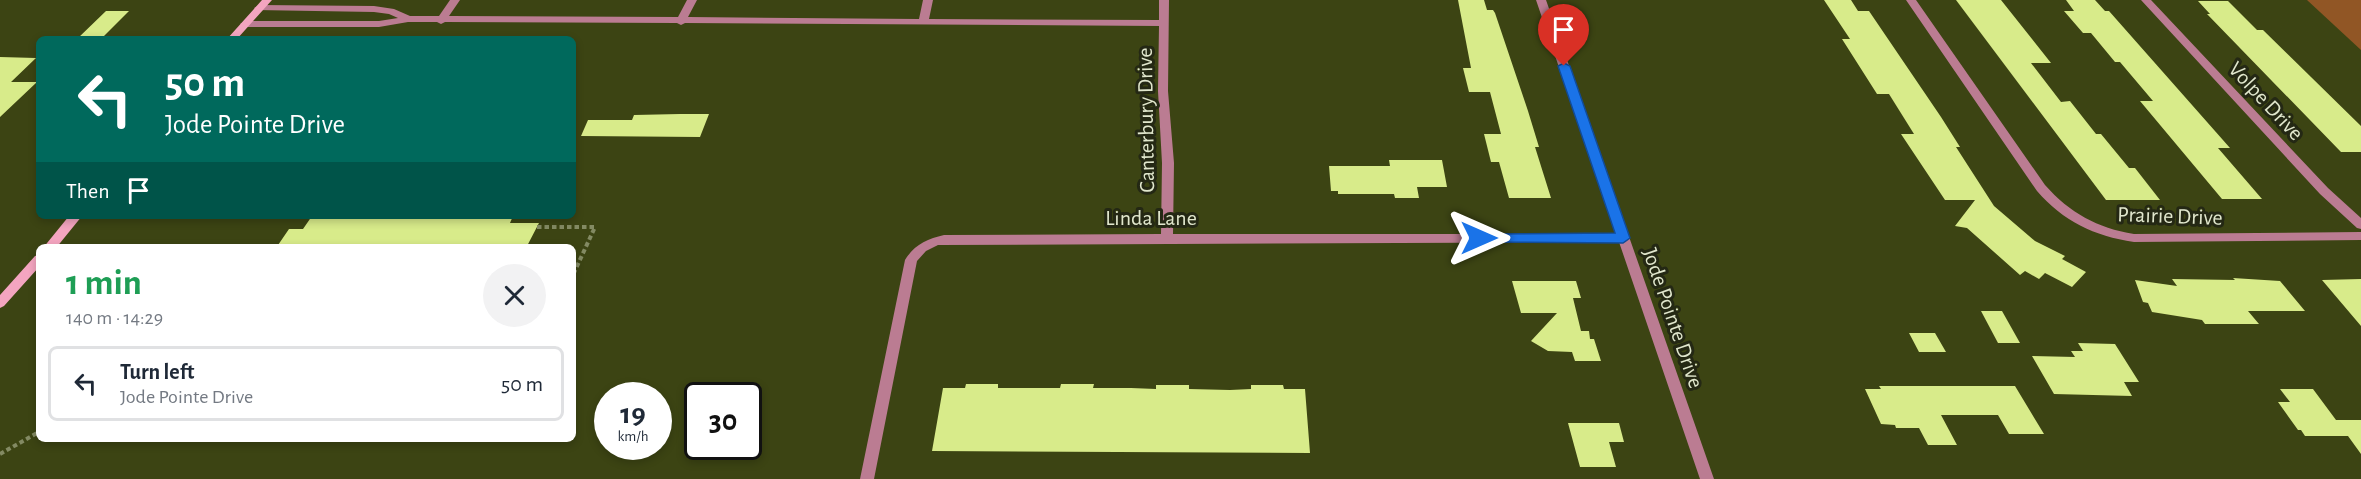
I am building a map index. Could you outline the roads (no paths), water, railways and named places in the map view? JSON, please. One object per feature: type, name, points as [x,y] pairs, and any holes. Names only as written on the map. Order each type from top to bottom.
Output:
[{"type":"main road","points":[[235,36],[267,0]]},
{"type":"main road","points":[[52,244],[73,219]]},
{"type":"main road","points":[[0,302],[36,262]]},
{"type":"street","points":[[441,21],[455,0]]},
{"type":"street","points":[[681,22],[692,0]]},
{"type":"street","points":[[923,23],[928,0]]},
{"type":"street","name":"Canterbury Drive","points":[[1164,0],[1163,91],[1168,163],[1167,240]]},
{"type":"street","name":"Jode Pointe Drive","points":[[1541,0],[1707,479]]},
{"type":"street","name":"Prairie Drive","points":[[1911,0],[2041,188],[2053,202],[2076,221],[2101,231],[2134,238],[2361,236]]},
{"type":"street","name":"Volpe Drive","points":[[2146,0],[2324,191],[2361,225]]},
{"type":"street","points":[[259,8],[391,11],[408,19]]},
{"type":"street","points":[[332,24],[345,9]]},
{"type":"street","points":[[245,24],[379,24],[408,19],[441,21],[1164,23]]},
{"type":"street","name":"Linda Lane","points":[[867,479],[911,260],[918,250],[930,242],[944,239],[1623,238]]}]
